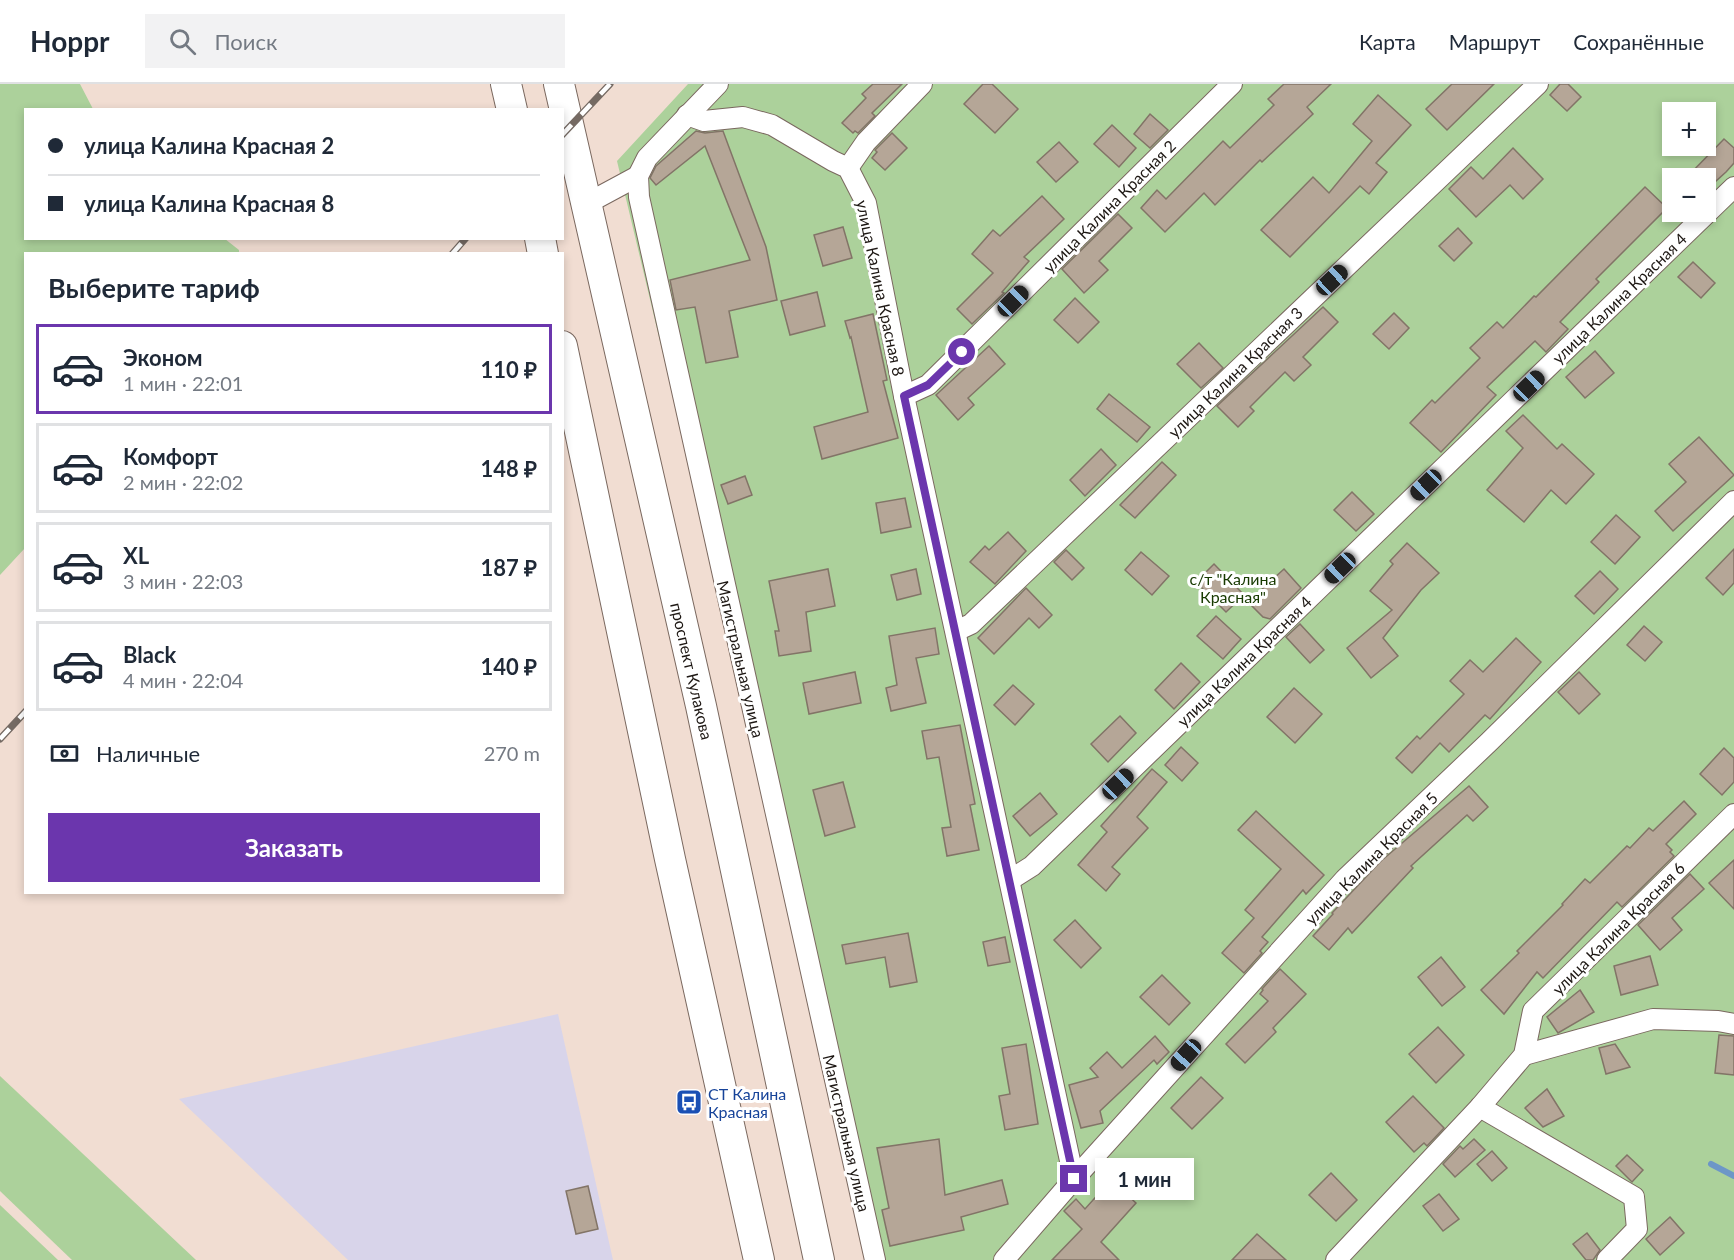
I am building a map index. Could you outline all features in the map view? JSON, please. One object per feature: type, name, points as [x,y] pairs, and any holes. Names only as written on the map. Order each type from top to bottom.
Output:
[{"type":"main road","points":[[506,84],[512,108]]},
{"type":"main road","name":"проспект Кулакова","points":[[559,84],[701,706],[819,1260]]},
{"type":"main road","points":[[564,356],[670,860],[759,1260]]},
{"type":"street","points":[[586,204],[638,176],[647,158],[718,84]]},
{"type":"street","points":[[687,115],[704,120],[742,117],[772,125],[848,168],[866,142],[922,84]]},
{"type":"street","name":"улица Калина Красная 2","points":[[904,396],[928,385],[1232,84]]},
{"type":"street","name":"улица Калина Красная 3","points":[[956,631],[970,624],[1538,84]]},
{"type":"street","name":"улица Калина Красная 8","points":[[848,168],[866,203],[904,396],[1074,1179]]},
{"type":"street","name":"Магистральная улица","points":[[638,176],[639,197],[652,261],[875,1260]]},
{"type":"street","name":"улица Калина Красная 4","points":[[1010,880],[1032,867],[1734,187]]},
{"type":"street","name":"улица Калина Красная 5","points":[[1004,1260],[1074,1179],[1345,879],[1489,742],[1734,501]]},
{"type":"street","name":"улица Калина Красная 6","points":[[1336,1260],[1480,1107],[1524,1055],[1533,1011],[1734,814]]},
{"type":"street","points":[[1524,1055],[1653,1019],[1734,1024]]},
{"type":"street","points":[[1480,1107],[1634,1197],[1637,1229],[1607,1260]]},
{"type":"shaded area","points":[[558,1014],[613,1260],[348,1260],[179,1099]]},
{"type":"green space","points":[[0,84],[80,84],[92,108],[24,108],[24,240],[226,240],[239,252],[24,252],[24,549],[0,575]]},
{"type":"green space","name":"с/т \"Калина Красная\"","points":[[688,84],[1734,84],[1734,1260],[879,1260],[617,161]]},
{"type":"green space","points":[[0,1076],[196,1260],[72,1260],[0,1191]]},
{"type":"green space","points":[[0,1205],[58,1260],[0,1260]]},
{"type":"building","points":[[873,84],[902,84],[872,113],[875,116],[858,133],[855,131],[853,133],[842,123],[866,98],[862,94]]},
{"type":"building","points":[[983,84],[992,84],[1018,109],[995,133],[964,104]]},
{"type":"building","points":[[1284,84],[1331,84],[1307,107],[1313,114],[1262,162],[1260,160],[1215,205],[1204,193],[1165,232],[1141,208],[1157,190],[1166,199],[1223,141],[1230,148],[1274,105],[1268,99]]},
{"type":"building","points":[[1452,84],[1494,84],[1447,130],[1426,109]]},
{"type":"building","points":[[1560,84],[1568,84],[1581,97],[1567,111],[1550,95]]},
{"type":"building","points":[[1378,95],[1411,125],[1376,163],[1387,172],[1369,194],[1360,186],[1290,257],[1261,230],[1313,177],[1329,193],[1372,141],[1353,124]]},
{"type":"building","points":[[1150,114],[1168,130],[1150,148],[1134,134]]},
{"type":"building","points":[[1112,125],[1136,148],[1119,167],[1094,144]]},
{"type":"building","points":[[696,131],[705,133],[723,131],[766,247],[777,300],[729,311],[738,357],[706,363],[695,307],[676,310],[670,280],[750,260],[705,146],[656,185],[650,178],[656,166]]},
{"type":"building","points":[[892,133],[907,148],[885,170],[872,158],[877,152],[875,150]]},
{"type":"building","points":[[1724,139],[1734,148],[1734,163],[1716,181],[1716,168],[1696,168],[1707,156],[1716,156],[1716,147]]},
{"type":"building","points":[[1059,142],[1078,162],[1056,182],[1037,162]]},
{"type":"building","points":[[1513,148],[1543,179],[1523,199],[1510,185],[1476,217],[1449,189],[1471,167],[1483,179]]},
{"type":"building","points":[[1645,187],[1662,203],[1662,213],[1596,279],[1599,282],[1560,322],[1568,329],[1546,352],[1535,341],[1487,387],[1496,395],[1441,452],[1410,423],[1432,400],[1435,403],[1480,358],[1470,348],[1497,322],[1503,328],[1534,296],[1536,297]]},
{"type":"building","points":[[1042,196],[1064,219],[1024,257],[1029,261],[1002,292],[1004,293],[972,324],[957,309],[993,273],[972,254],[993,230],[1000,236]]},
{"type":"building","points":[[1118,214],[1132,228],[1099,261],[1108,270],[1084,293],[1062,269]]},
{"type":"building","points":[[843,227],[852,258],[823,266],[814,235]]},
{"type":"building","points":[[1458,228],[1472,243],[1454,261],[1439,246]]},
{"type":"building","points":[[1693,262],[1715,283],[1701,298],[1678,277]]},
{"type":"building","points":[[817,292],[825,326],[790,335],[781,301]]},
{"type":"building","points":[[1075,298],[1099,322],[1078,343],[1054,320]]},
{"type":"building","points":[[1323,307],[1338,322],[1303,357],[1311,365],[1294,381],[1285,372],[1250,407],[1254,411],[1238,427],[1217,406]]},
{"type":"building","points":[[1394,313],[1409,328],[1389,349],[1373,334]]},
{"type":"building","points":[[873,314],[887,380],[883,381],[898,438],[822,459],[814,427],[868,412],[851,337],[845,321]]},
{"type":"building","points":[[1199,343],[1223,368],[1201,388],[1177,364]]},
{"type":"building","points":[[989,346],[1005,364],[968,398],[974,405],[958,420],[936,395]]},
{"type":"building","points":[[1595,351],[1614,373],[1585,398],[1566,377]]},
{"type":"building","points":[[1109,394],[1150,427],[1137,442],[1097,409]]},
{"type":"building","points":[[1523,415],[1557,449],[1562,444],[1594,474],[1566,504],[1551,490],[1524,522],[1487,490],[1523,448],[1506,431]]},
{"type":"building","points":[[1699,437],[1734,475],[1673,531],[1655,511],[1686,482],[1669,464]]},
{"type":"building","points":[[1101,449],[1116,465],[1085,496],[1070,480]]},
{"type":"building","points":[[1162,462],[1176,475],[1135,518],[1120,505]]},
{"type":"building","points":[[745,476],[752,495],[728,504],[721,485]]},
{"type":"building","points":[[1352,492],[1374,514],[1356,531],[1334,510]]},
{"type":"building","points":[[905,498],[911,527],[881,533],[876,503]]},
{"type":"building","points":[[1616,515],[1640,537],[1615,564],[1591,542]]},
{"type":"building","points":[[1008,532],[1026,551],[995,584],[970,562],[985,546],[989,550]]},
{"type":"building","points":[[1407,543],[1439,573],[1421,590],[1383,638],[1398,656],[1371,678],[1347,648],[1392,610],[1370,591],[1393,564],[1390,561]]},
{"type":"building","points":[[1734,549],[1734,583],[1723,595],[1706,578]]},
{"type":"building","points":[[1066,550],[1084,568],[1072,580],[1054,562]]},
{"type":"building","points":[[1141,552],[1169,576],[1152,595],[1125,570]]},
{"type":"building","points":[[1214,564],[1244,595],[1226,612],[1196,582]]},
{"type":"building","points":[[828,569],[835,606],[806,612],[811,651],[779,656],[775,631],[779,631],[769,581]]},
{"type":"building","points":[[916,569],[921,594],[897,600],[891,575]]},
{"type":"building","points":[[1284,569],[1301,588],[1270,619],[1263,617],[1248,602]]},
{"type":"building","points":[[1600,571],[1618,589],[1594,614],[1575,596]]},
{"type":"building","points":[[1026,588],[1052,615],[1039,628],[1029,618],[994,654],[978,638]]},
{"type":"building","points":[[1216,616],[1241,639],[1223,659],[1197,636]]},
{"type":"building","points":[[1300,624],[1324,650],[1310,663],[1286,637]]},
{"type":"building","points":[[1644,626],[1662,642],[1645,661],[1627,645]]},
{"type":"building","points":[[935,628],[939,654],[916,658],[926,703],[891,711],[886,688],[897,685],[889,636]]},
{"type":"building","points":[[1516,638],[1541,662],[1490,719],[1485,715],[1449,752],[1440,743],[1412,773],[1396,758],[1417,736],[1420,739],[1464,694],[1450,681],[1470,660],[1483,672]]},
{"type":"building","points":[[1181,663],[1200,682],[1174,709],[1155,690]]},
{"type":"building","points":[[855,672],[861,703],[809,714],[803,683]]},
{"type":"building","points":[[1579,672],[1600,694],[1579,714],[1558,692]]},
{"type":"building","points":[[1013,685],[1034,704],[1015,725],[994,705]]},
{"type":"building","points":[[1294,688],[1322,714],[1295,743],[1267,717]]},
{"type":"building","points":[[1120,716],[1136,733],[1108,762],[1091,744]]},
{"type":"building","points":[[960,725],[975,804],[970,805],[979,850],[947,856],[942,828],[951,827],[939,757],[927,759],[922,731]]},
{"type":"building","points":[[1181,747],[1198,763],[1182,781],[1165,765]]},
{"type":"building","points":[[1724,748],[1734,758],[1734,782],[1722,795],[1700,774]]},
{"type":"building","points":[[1152,769],[1167,782],[1137,817],[1148,828],[1112,867],[1120,874],[1106,891],[1078,865],[1107,832],[1101,826]]},
{"type":"building","points":[[843,782],[855,827],[825,836],[813,790]]},
{"type":"building","points":[[1469,786],[1488,807],[1473,821],[1467,815],[1411,866],[1413,868],[1352,933],[1348,928],[1329,950],[1313,936],[1381,861]]},
{"type":"building","points":[[1040,793],[1057,814],[1030,836],[1013,816]]},
{"type":"building","points":[[1684,801],[1696,814],[1666,844],[1674,856],[1622,907],[1617,902],[1543,978],[1537,972],[1504,1014],[1481,990],[1519,953],[1517,951],[1563,905],[1585,879],[1590,883],[1627,846],[1630,848],[1649,828],[1653,831]]},
{"type":"building","points":[[1256,811],[1324,875],[1306,894],[1303,890],[1262,937],[1268,942],[1260,951],[1262,953],[1244,973],[1222,953],[1254,918],[1245,910],[1281,869],[1238,830]]},
{"type":"building","points":[[1734,860],[1734,909],[1709,883]]},
{"type":"building","points":[[1690,874],[1704,889],[1672,918],[1682,930],[1660,950],[1638,925]]},
{"type":"building","points":[[1075,920],[1101,948],[1081,968],[1054,940]]},
{"type":"building","points":[[908,933],[917,982],[890,987],[885,957],[846,964],[842,945]]},
{"type":"building","points":[[1005,937],[1010,962],[988,966],[983,942]]},
{"type":"building","points":[[1650,956],[1658,985],[1621,995],[1614,966]]},
{"type":"building","points":[[1441,957],[1465,987],[1442,1006],[1418,977]]},
{"type":"building","points":[[1280,969],[1306,994],[1273,1028],[1276,1032],[1245,1063],[1226,1044],[1268,1001],[1260,994]]},
{"type":"building","points":[[1162,975],[1190,1003],[1169,1025],[1140,997]]},
{"type":"building","points":[[1580,990],[1594,1012],[1558,1033],[1547,1017]]},
{"type":"building","points":[[1438,1027],[1464,1055],[1436,1083],[1409,1054]]},
{"type":"building","points":[[1719,1035],[1734,1036],[1734,1075],[1715,1073]]},
{"type":"building","points":[[1155,1036],[1169,1052],[1157,1064],[1154,1060],[1100,1111],[1103,1123],[1081,1128],[1069,1085],[1098,1077],[1090,1068],[1107,1052],[1122,1068]]},
{"type":"building","points":[[1026,1044],[1038,1124],[1005,1130],[999,1096],[1010,1094],[1002,1048]]},
{"type":"building","points":[[1615,1044],[1630,1067],[1606,1074],[1599,1048]]},
{"type":"building","points":[[1201,1077],[1223,1098],[1192,1129],[1171,1108]]},
{"type":"building","points":[[1547,1089],[1564,1116],[1543,1127],[1525,1108]]},
{"type":"building","points":[[1413,1096],[1444,1128],[1427,1146],[1424,1143],[1414,1152],[1386,1122]]},
{"type":"building","points":[[939,1139],[945,1195],[1002,1180],[1008,1204],[961,1217],[964,1230],[890,1246],[882,1210],[889,1208],[877,1148]]},
{"type":"building","points":[[1474,1139],[1485,1150],[1455,1177],[1443,1164],[1460,1146],[1463,1149]]},
{"type":"building","points":[[1492,1151],[1507,1168],[1492,1181],[1477,1164]]},
{"type":"building","points":[[1627,1155],[1643,1170],[1632,1182],[1616,1166]]},
{"type":"building","points":[[1331,1173],[1357,1200],[1336,1221],[1309,1195]]},
{"type":"building","points":[[1111,1180],[1136,1203],[1101,1242],[1119,1260],[1052,1260],[1082,1229],[1064,1211],[1076,1199],[1085,1209]]},
{"type":"building","points":[[588,1186],[598,1229],[576,1234],[566,1191]]},
{"type":"building","points":[[1439,1194],[1459,1219],[1443,1231],[1423,1206]]},
{"type":"building","points":[[1670,1217],[1684,1233],[1660,1255],[1646,1239]]},
{"type":"building","points":[[1587,1233],[1600,1250],[1593,1260],[1586,1260],[1573,1244]]},
{"type":"building","points":[[1257,1234],[1286,1260],[1232,1260]]},
{"type":"waterway","points":[[1711,1164],[1734,1176]]},
{"type":"railway","points":[[564,133],[610,84]]},
{"type":"railway","points":[[454,252],[464,240]]},
{"type":"railway","points":[[0,739],[24,713]]},
{"type":"place","name":"СТ Калина Красная","points":[[689,1102]]},
{"type":"route","points":[[962,352],[928,385],[904,396],[1074,1179]]}]
